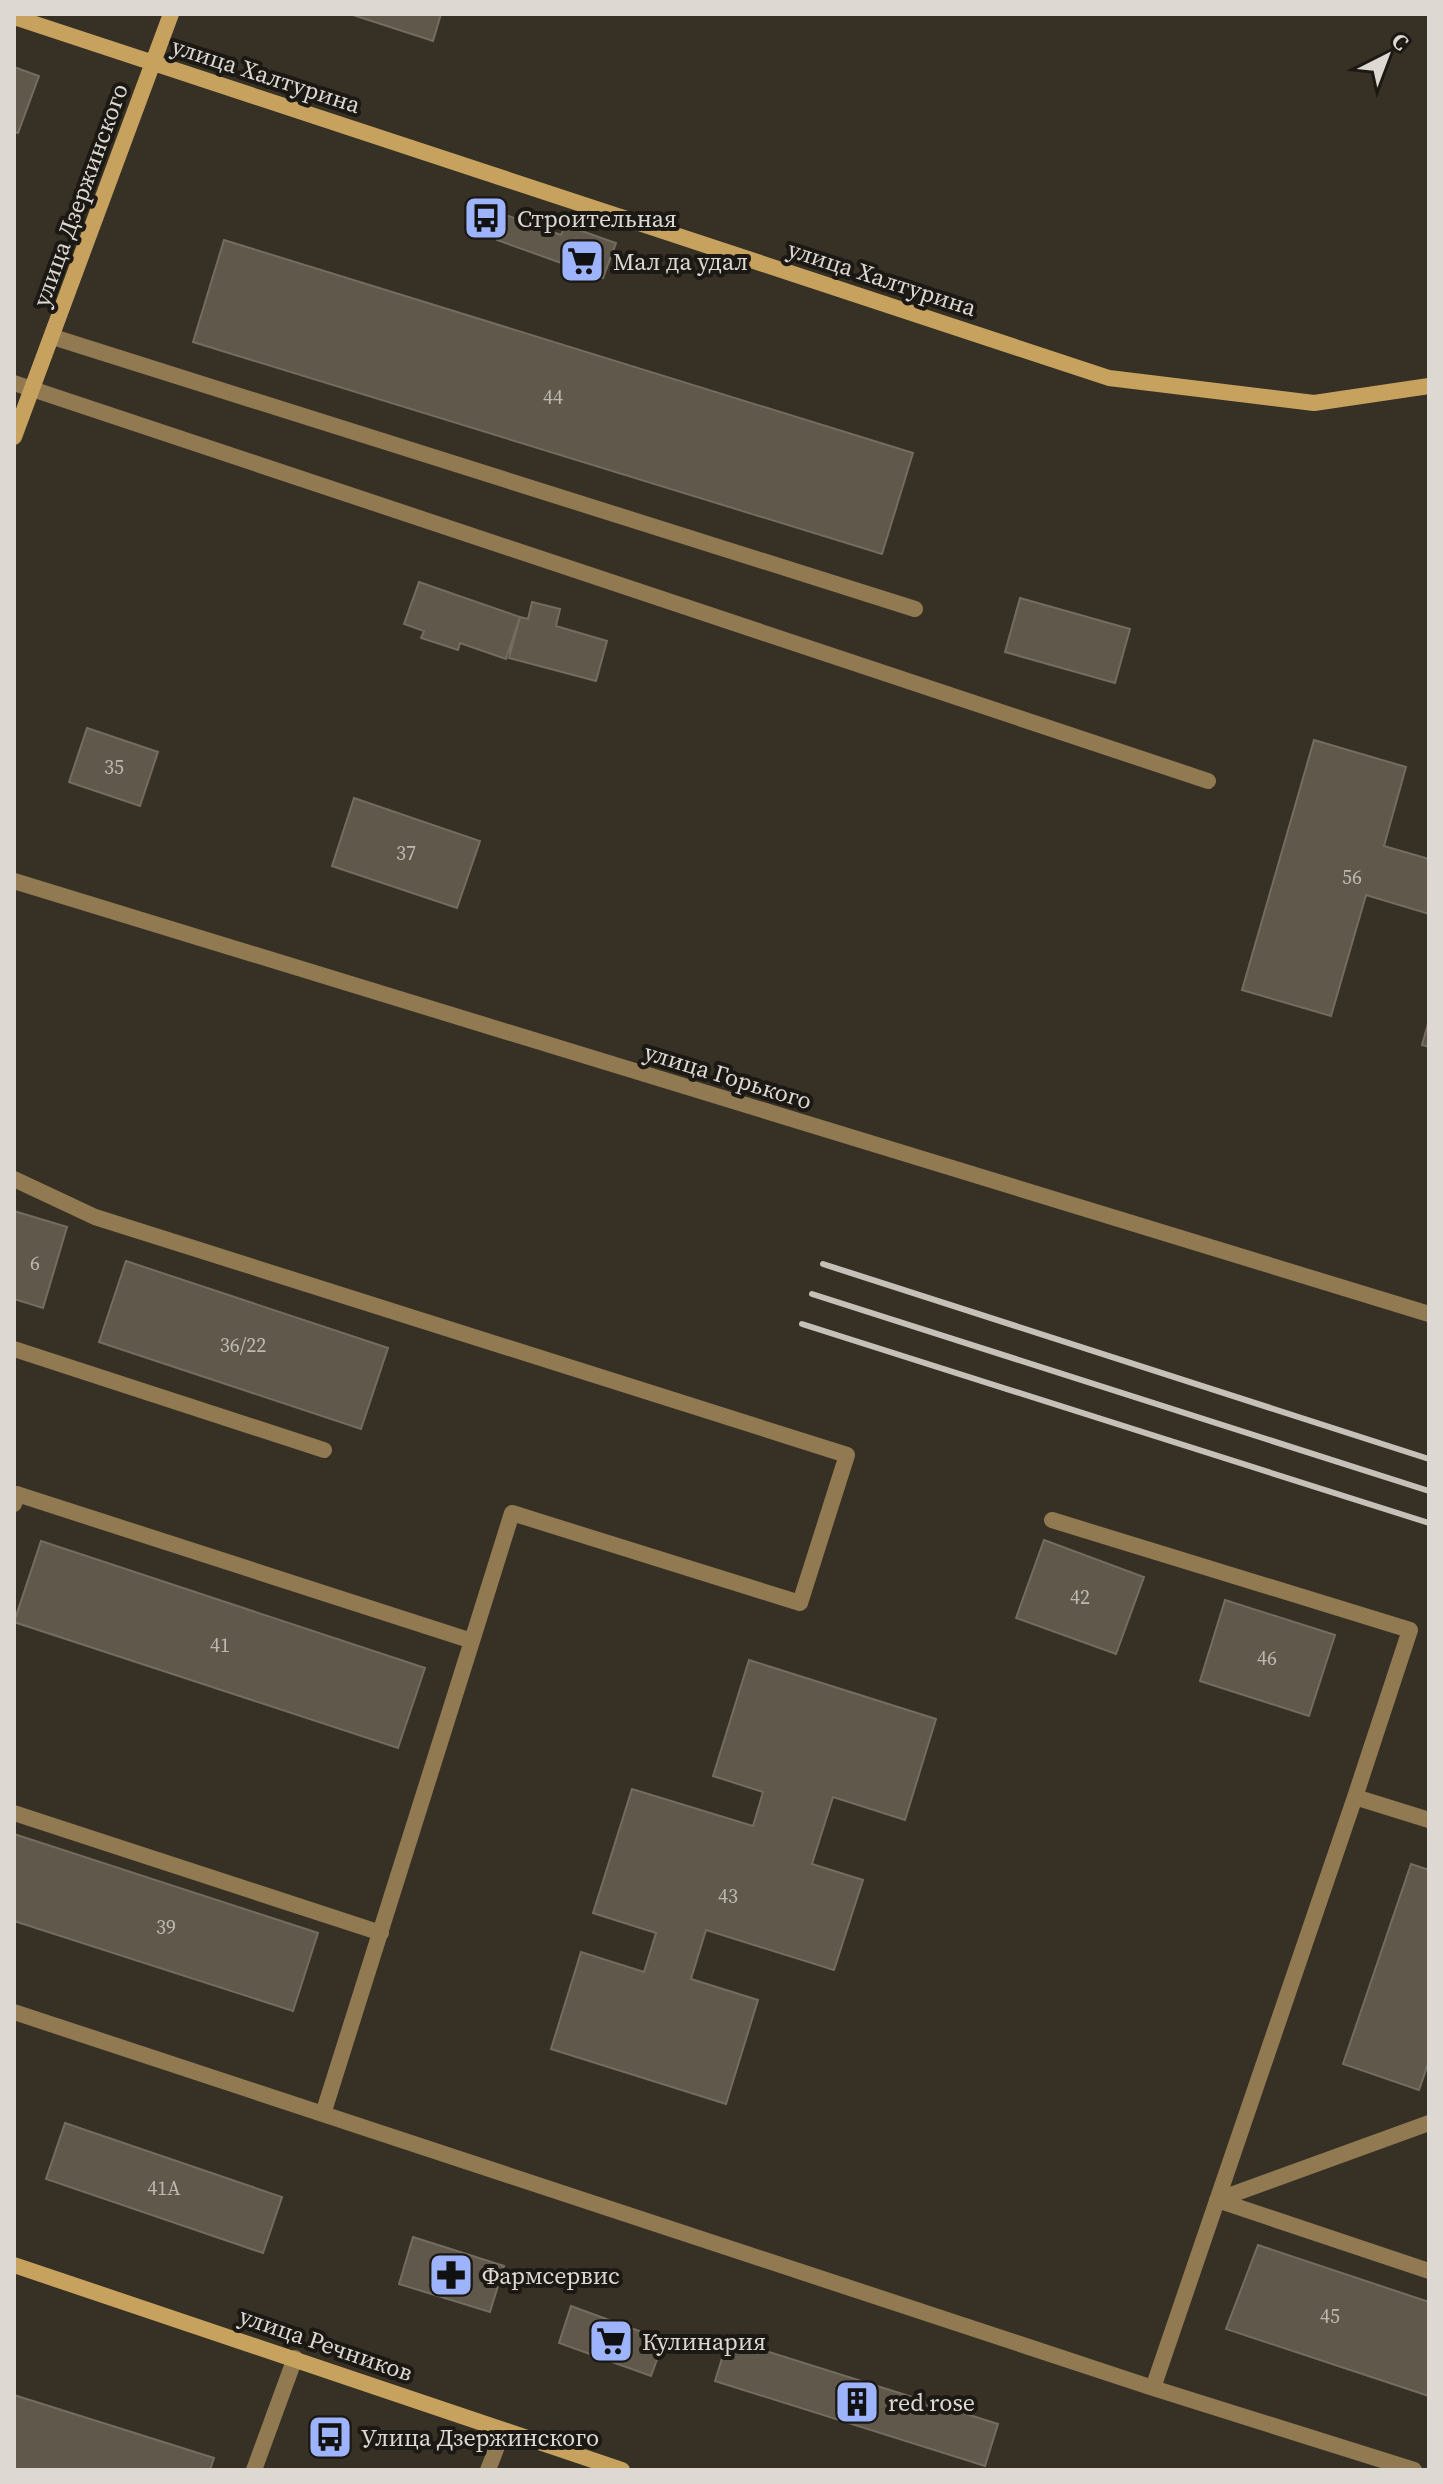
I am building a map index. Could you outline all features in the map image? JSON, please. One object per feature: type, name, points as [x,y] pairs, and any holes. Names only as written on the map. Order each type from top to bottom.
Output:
[{"type":"main road","name":"улица Дзержинского","points":[[14,437],[171,14]]},
{"type":"main road","name":"улица Халтурина","points":[[14,17],[1109,378],[1314,403],[1429,386]]},
{"type":"main road","name":"улица Речников","points":[[14,2265],[622,2470]]},
{"type":"street","points":[[53,337],[915,609]]},
{"type":"street","points":[[14,383],[1208,781]]},
{"type":"street","name":"улица Горького","points":[[14,881],[1429,1314]]},
{"type":"street","points":[[14,1179],[95,1217],[847,1455],[800,1603],[512,1513],[323,2114]]},
{"type":"street","points":[[14,1349],[324,1450]]},
{"type":"street","points":[[14,1504],[17,1494],[472,1641]]},
{"type":"street","points":[[1052,1520],[1410,1630],[1153,2388]]},
{"type":"street","points":[[1355,1797],[1429,1820]]},
{"type":"street","points":[[14,1813],[381,1933]]},
{"type":"street","points":[[14,2012],[1153,2388],[1414,2470]]},
{"type":"street","points":[[1217,2200],[1429,2123]]},
{"type":"street","points":[[1217,2200],[1429,2271]]},
{"type":"street","points":[[254,2470],[295,2358]]},
{"type":"street","points":[[488,2470],[503,2431]]},
{"type":"building","points":[[350,14],[441,14],[433,41]]},
{"type":"building","points":[[14,67],[39,76],[18,133],[14,132]]},
{"type":"building","name":"Мал да удал","points":[[506,215],[561,235],[565,225],[616,243],[603,278],[497,240]]},
{"type":"building","points":[[224,240],[913,453],[882,554],[193,342]]},
{"type":"building","points":[[419,582],[520,617],[506,659],[460,643],[458,650],[421,638],[424,631],[404,624]]},
{"type":"building","points":[[1020,598],[1130,629],[1115,683],[1005,652]]},
{"type":"building","points":[[532,602],[560,609],[556,626],[607,641],[596,681],[509,658],[520,617],[528,619]]},
{"type":"building","points":[[87,728],[158,752],[140,806],[69,782]]},
{"type":"building","points":[[1314,740],[1406,767],[1384,846],[1429,859],[1429,914],[1366,895],[1331,1016],[1242,990]]},
{"type":"building","points":[[354,798],[480,841],[457,908],[332,866]]},
{"type":"building","points":[[1429,1020],[1429,1047],[1422,1045]]},
{"type":"building","points":[[14,1211],[67,1227],[43,1308],[14,1299]]},
{"type":"building","points":[[126,1261],[388,1348],[361,1429],[99,1342]]},
{"type":"building","points":[[1044,1540],[1144,1577],[1116,1654],[1016,1618]]},
{"type":"building","points":[[41,1541],[425,1668],[398,1748],[14,1622]]},
{"type":"building","points":[[1225,1600],[1335,1635],[1309,1716],[1200,1681]]},
{"type":"building","points":[[749,1660],[936,1719],[905,1820],[833,1797],[812,1864],[863,1880],[834,1970],[706,1930],[691,1979],[758,2000],[726,2104],[551,2049],[581,1952],[644,1972],[656,1933],[593,1913],[632,1789],[753,1826],[763,1792],[713,1776]]},
{"type":"building","points":[[14,1834],[318,1933],[293,2011],[14,1921]]},
{"type":"building","points":[[1411,1864],[1429,1870],[1429,2061],[1419,2090],[1343,2064]]},
{"type":"building","points":[[65,2123],[282,2197],[263,2253],[46,2179]]},
{"type":"building","name":"Фармсервис","points":[[413,2237],[504,2266],[490,2312],[399,2284]]},
{"type":"building","points":[[1258,2245],[1429,2302],[1429,2396],[1226,2329]]},
{"type":"building","name":"Кулинария","points":[[571,2306],[664,2340],[651,2376],[559,2343]]},
{"type":"building","name":"red rose","points":[[728,2339],[998,2424],[985,2466],[715,2381]]},
{"type":"building","points":[[14,2395],[214,2458],[210,2470],[14,2470]]},
{"type":"railway","points":[[823,1264],[1429,1459]]},
{"type":"railway","points":[[812,1294],[1429,1491]]},
{"type":"railway","points":[[802,1324],[1429,1523]]},
{"type":"place","name":"Строительная","points":[[486,218]]},
{"type":"place","name":"Мал да удал","points":[[582,261]]},
{"type":"place","name":"Фармсервис","points":[[451,2275]]},
{"type":"place","name":"Кулинария","points":[[611,2341]]},
{"type":"place","name":"red rose","points":[[857,2402]]},
{"type":"place","name":"Улица Дзержинского","points":[[330,2437]]}]
